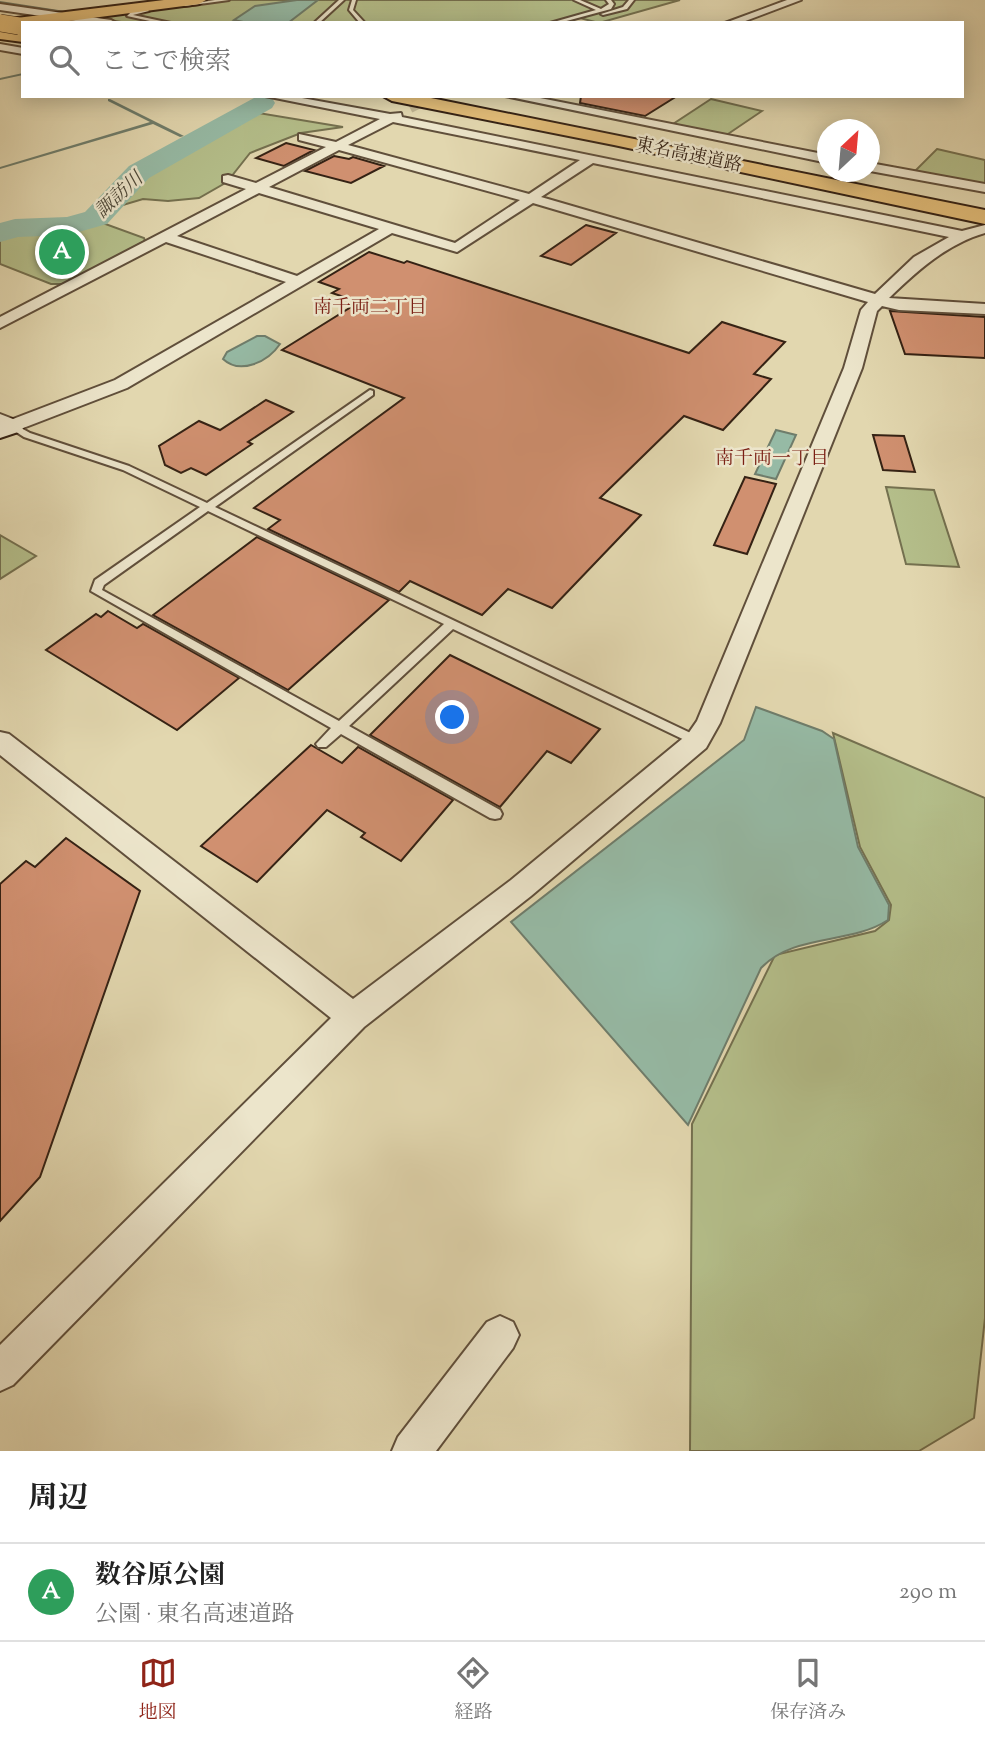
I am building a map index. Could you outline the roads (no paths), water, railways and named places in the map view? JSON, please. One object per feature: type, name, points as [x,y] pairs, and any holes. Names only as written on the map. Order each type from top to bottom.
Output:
[{"type":"main road","points":[[26,21],[199,0]]},
{"type":"main road","points":[[0,24],[21,22]]},
{"type":"main road","points":[[0,24],[21,31]]},
{"type":"main road","points":[[0,32],[21,31]]},
{"type":"main road","name":"東名高速道路","points":[[402,98],[614,139],[985,217]]},
{"type":"main road","name":"東名高速道路","points":[[451,98],[817,169]]},
{"type":"main road","name":"東名高速道路","points":[[879,182],[985,205]]},
{"type":"street","points":[[736,21],[796,0]]},
{"type":"street","points":[[0,7],[18,4],[61,17],[94,21]]},
{"type":"street","points":[[0,47],[21,51]]},
{"type":"street","points":[[283,98],[393,117],[985,240]]},
{"type":"street","points":[[520,98],[817,157]]},
{"type":"street","points":[[0,323],[410,108]]},
{"type":"street","points":[[303,137],[532,199],[878,300],[899,305],[985,309]]},
{"type":"street","points":[[229,178],[457,248],[590,159]]},
{"type":"street","points":[[880,169],[985,188]]},
{"type":"street","points":[[4,425],[121,383],[391,228]]},
{"type":"street","points":[[0,1372],[353,1017],[521,888],[698,741],[708,723],[853,368],[869,310],[919,260],[962,235],[984,229]]},
{"type":"street","points":[[166,237],[300,282]]},
{"type":"street","points":[[0,741],[353,1017]]},
{"type":"street","points":[[412,1451],[500,1335]]},
{"type":"lane","points":[[159,21],[129,15],[138,11],[227,0]]},
{"type":"lane","points":[[318,21],[342,0]]},
{"type":"lane","points":[[354,0],[351,10],[361,21]]},
{"type":"lane","points":[[576,0],[600,10]]},
{"type":"lane","points":[[559,21],[612,6],[609,1],[621,0]]},
{"type":"lane","points":[[586,19],[622,9],[632,0]]},
{"type":"lane","points":[[370,393],[99,583],[96,591],[495,814]]},
{"type":"lane","points":[[4,425],[126,468],[698,741]]},
{"type":"lane","points":[[322,744],[452,623]]},
{"type":"waterway","points":[[0,2],[65,12]]},
{"type":"waterway","points":[[0,79],[21,74]]},
{"type":"waterway","points":[[109,100],[154,122]]},
{"type":"waterway","name":"諏訪川","points":[[0,233],[15,228],[68,226],[96,218],[139,172],[263,103]]},
{"type":"waterway","points":[[0,168],[154,122]]},
{"type":"waterway","points":[[154,122],[182,136]]},
{"type":"tunnel","points":[[410,108],[430,98]]},
{"type":"place","name":"数谷原公園","points":[[62,252]]},
{"type":"district","name":"南千両二丁目","points":[[370,306]]},
{"type":"district","name":"南千両一丁目","points":[[772,457]]}]
